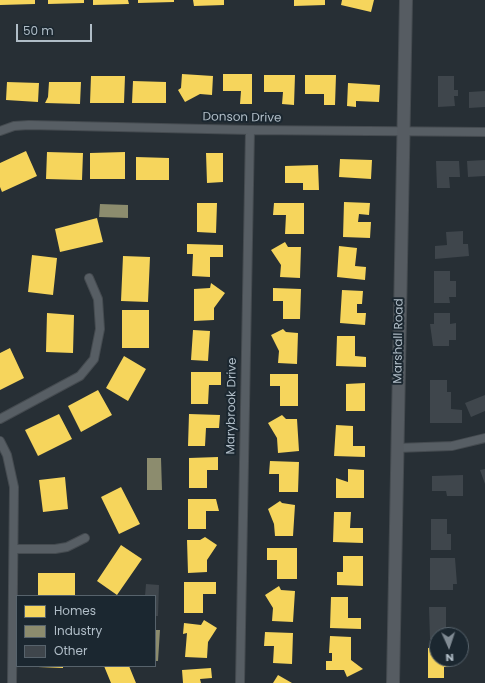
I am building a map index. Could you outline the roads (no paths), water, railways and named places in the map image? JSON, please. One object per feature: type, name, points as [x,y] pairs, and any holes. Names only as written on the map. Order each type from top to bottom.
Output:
[{"type":"street","name":"Marshall Road","points":[[393,683],[406,0]]},
{"type":"street","name":"Donson Drive","points":[[0,132],[14,126],[29,124],[404,133],[485,132]]},
{"type":"street","name":"Marybrook Drive","points":[[240,683],[250,130]]},
{"type":"street","points":[[0,419],[80,376],[94,360],[100,337],[98,299],[89,278]]},
{"type":"street","points":[[397,448],[452,446],[485,438]]},
{"type":"street","points":[[0,441],[7,454],[14,487],[12,683]]},
{"type":"street","points":[[14,549],[55,549],[67,547],[85,538]]}]
